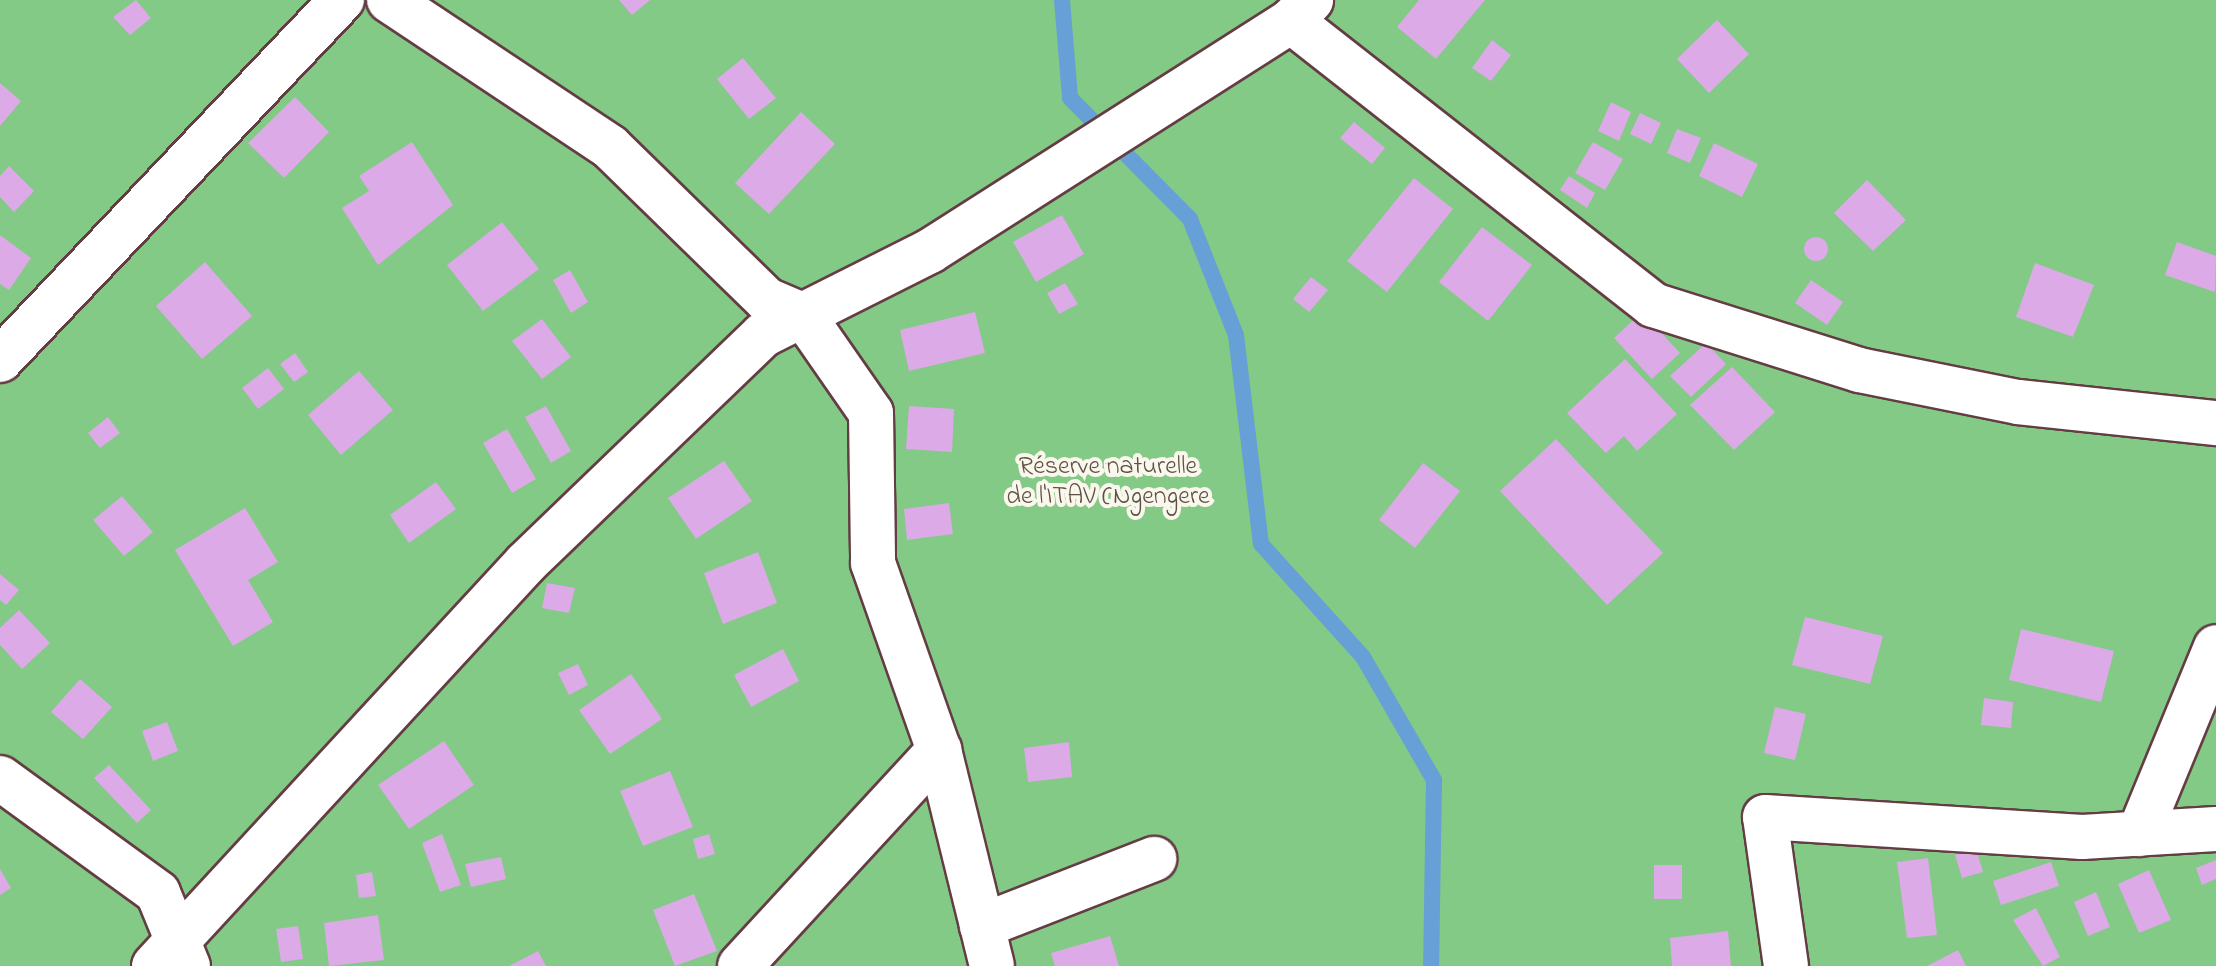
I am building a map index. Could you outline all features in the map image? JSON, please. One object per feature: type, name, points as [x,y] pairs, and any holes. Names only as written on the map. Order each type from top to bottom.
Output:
[{"type":"street","points":[[0,360],[342,0]]},
{"type":"street","points":[[389,0],[610,147],[767,300],[803,315],[871,413],[873,563],[939,750],[987,946],[1154,859]]},
{"type":"street","points":[[173,959],[526,563],[763,335],[930,251],[1301,11],[1653,305],[1859,370],[2018,402],[2216,423]]},
{"type":"street","points":[[2139,834],[2216,647]]},
{"type":"street","points":[[740,966],[939,750]]},
{"type":"street","points":[[0,778],[158,893],[173,959]]},
{"type":"street","points":[[1786,966],[1765,817],[2082,837],[2216,829]]},
{"type":"green space","name":"Réserve naturelle de l'ITAV (Ngengere","points":[[0,0],[2216,0],[2216,966],[0,966]]},
{"type":"building","points":[[136,0],[151,18],[130,35],[113,17]]},
{"type":"building","points":[[619,0],[650,0],[632,15]]},
{"type":"building","points":[[1419,0],[1485,0],[1436,59],[1397,27]]},
{"type":"building","points":[[1717,20],[1749,54],[1709,93],[1677,59]]},
{"type":"building","points":[[1492,40],[1511,55],[1491,81],[1472,68]]},
{"type":"building","points":[[743,58],[776,98],[749,119],[717,79]]},
{"type":"building","points":[[0,83],[21,101],[0,126]]},
{"type":"building","points":[[295,97],[329,132],[284,178],[248,143]]},
{"type":"building","points":[[1611,102],[1631,112],[1619,141],[1598,131]]},
{"type":"building","points":[[801,112],[835,144],[769,214],[735,183]]},
{"type":"building","points":[[1640,113],[1661,123],[1651,144],[1630,134]]},
{"type":"building","points":[[1354,122],[1385,148],[1372,164],[1340,138]]},
{"type":"building","points":[[1677,129],[1701,138],[1690,163],[1667,153]]},
{"type":"building","points":[[412,142],[453,205],[378,265],[342,208],[369,191],[359,176]]},
{"type":"building","points":[[1593,142],[1623,159],[1605,190],[1575,173]]},
{"type":"building","points":[[1714,143],[1758,164],[1742,197],[1699,176]]},
{"type":"building","points":[[9,166],[34,191],[14,212],[0,197],[0,176]]},
{"type":"building","points":[[1569,176],[1595,193],[1587,208],[1560,190]]},
{"type":"building","points":[[1414,178],[1453,209],[1387,292],[1347,261]]},
{"type":"building","points":[[1867,180],[1906,220],[1873,251],[1834,213]]},
{"type":"building","points":[[1062,215],[1084,254],[1036,282],[1013,242]]},
{"type":"building","points":[[502,222],[539,269],[483,311],[447,265]]},
{"type":"building","points":[[1482,227],[1532,265],[1488,321],[1439,282]]},
{"type":"building","points":[[0,235],[31,258],[9,290],[0,284]]},
{"type":"building","points":[[1816,237],[1825,240],[1828,249],[1825,258],[1816,261],[1807,258],[1804,249],[1807,240]]},
{"type":"building","points":[[2177,242],[2216,256],[2215,292],[2165,275]]},
{"type":"building","points":[[205,262],[252,316],[202,359],[156,306]]},
{"type":"building","points":[[2035,263],[2094,285],[2073,337],[2016,317]]},
{"type":"building","points":[[570,270],[588,302],[571,313],[553,280]]},
{"type":"building","points":[[1311,277],[1328,290],[1309,312],[1293,299]]},
{"type":"building","points":[[1811,280],[1843,302],[1827,325],[1795,303]]},
{"type":"building","points":[[1065,283],[1078,304],[1059,314],[1047,293]]},
{"type":"building","points":[[975,312],[985,353],[909,371],[900,330]]},
{"type":"building","points":[[1642,312],[1680,353],[1652,379],[1614,338]]},
{"type":"building","points":[[542,319],[571,357],[542,379],[512,341]]},
{"type":"building","points":[[1706,343],[1726,364],[1691,397],[1670,376]]},
{"type":"building","points":[[295,353],[308,372],[294,382],[280,364]]},
{"type":"building","points":[[1625,359],[1677,414],[1637,451],[1624,436],[1606,453],[1567,413]]},
{"type":"building","points":[[1732,367],[1775,412],[1734,450],[1690,405]]},
{"type":"building","points":[[268,368],[284,389],[258,409],[242,388]]},
{"type":"building","points":[[359,371],[393,410],[341,455],[308,415]]},
{"type":"building","points":[[546,406],[571,451],[551,463],[525,417]]},
{"type":"building","points":[[909,406],[954,409],[952,452],[906,449]]},
{"type":"building","points":[[108,417],[120,433],[100,448],[88,433]]},
{"type":"building","points":[[507,429],[536,479],[512,493],[483,443]]},
{"type":"building","points":[[1556,439],[1663,553],[1607,605],[1500,491]]},
{"type":"building","points":[[724,461],[752,501],[696,539],[668,498]]},
{"type":"building","points":[[1423,463],[1460,491],[1415,548],[1379,520]]},
{"type":"building","points":[[436,482],[456,509],[409,543],[390,515]]},
{"type":"building","points":[[122,496],[153,532],[124,556],[93,520]]},
{"type":"building","points":[[949,503],[953,534],[907,540],[904,509]]},
{"type":"building","points":[[245,508],[278,562],[248,580],[273,622],[233,646],[175,550]]},
{"type":"building","points":[[758,552],[777,603],[723,624],[704,573]]},
{"type":"building","points":[[0,574],[19,590],[6,605],[0,600]]},
{"type":"building","points":[[547,583],[575,588],[569,613],[542,608]]},
{"type":"building","points":[[19,610],[50,643],[22,669],[0,645],[0,628]]},
{"type":"building","points":[[1805,617],[1883,636],[1870,684],[1792,665]]},
{"type":"building","points":[[2021,629],[2114,651],[2101,702],[2009,680]]},
{"type":"building","points":[[783,649],[799,681],[751,707],[734,675]]},
{"type":"building","points":[[578,664],[588,685],[569,695],[558,673]]},
{"type":"building","points":[[631,674],[662,719],[610,754],[579,710]]},
{"type":"building","points":[[80,679],[112,707],[83,739],[51,712]]},
{"type":"building","points":[[1984,698],[2013,702],[2011,728],[1981,725]]},
{"type":"building","points":[[1775,707],[1806,714],[1795,760],[1764,753]]},
{"type":"building","points":[[167,722],[178,751],[153,761],[142,731]]},
{"type":"building","points":[[444,741],[474,785],[409,829],[378,785]]},
{"type":"building","points":[[1069,742],[1072,777],[1028,782],[1024,748]]},
{"type":"building","points":[[109,765],[151,810],[137,823],[94,778]]},
{"type":"building","points":[[670,771],[693,827],[643,846],[620,791]]},
{"type":"building","points":[[442,834],[461,885],[440,892],[422,843]]},
{"type":"building","points":[[709,834],[715,854],[698,859],[693,839]]},
{"type":"building","points":[[1976,849],[1983,872],[1962,878],[1955,855]]},
{"type":"building","points":[[501,857],[506,879],[471,887],[465,864]]},
{"type":"building","points":[[1928,858],[1937,935],[1907,938],[1897,862]]},
{"type":"building","points":[[2216,860],[2216,879],[2202,885],[2196,868]]},
{"type":"building","points":[[2051,862],[2059,886],[2001,905],[1993,881]]},
{"type":"building","points":[[1654,865],[1682,865],[1682,899],[1654,899]]},
{"type":"building","points":[[0,869],[11,888],[0,895]]},
{"type":"building","points":[[2149,870],[2171,920],[2139,933],[2118,884]]},
{"type":"building","points":[[372,872],[376,896],[359,898],[356,875]]},
{"type":"building","points":[[2096,892],[2110,927],[2088,936],[2074,902]]},
{"type":"building","points":[[694,894],[717,951],[675,966],[653,910]]},
{"type":"building","points":[[2036,908],[2060,957],[2043,966],[2013,920]]},
{"type":"building","points":[[378,915],[384,960],[329,966],[324,923]]},
{"type":"building","points":[[298,926],[303,959],[281,962],[276,929]]},
{"type":"building","points":[[1728,931],[1731,966],[1672,966],[1670,938]]},
{"type":"building","points":[[1110,936],[1119,966],[1055,966],[1051,953]]},
{"type":"building","points":[[1958,950],[1966,966],[1927,966]]},
{"type":"building","points":[[538,951],[546,966],[509,966]]},
{"type":"waterway","points":[[1062,0],[1070,98],[1190,219],[1236,335],[1261,544],[1363,657],[1434,780],[1431,966]]}]
